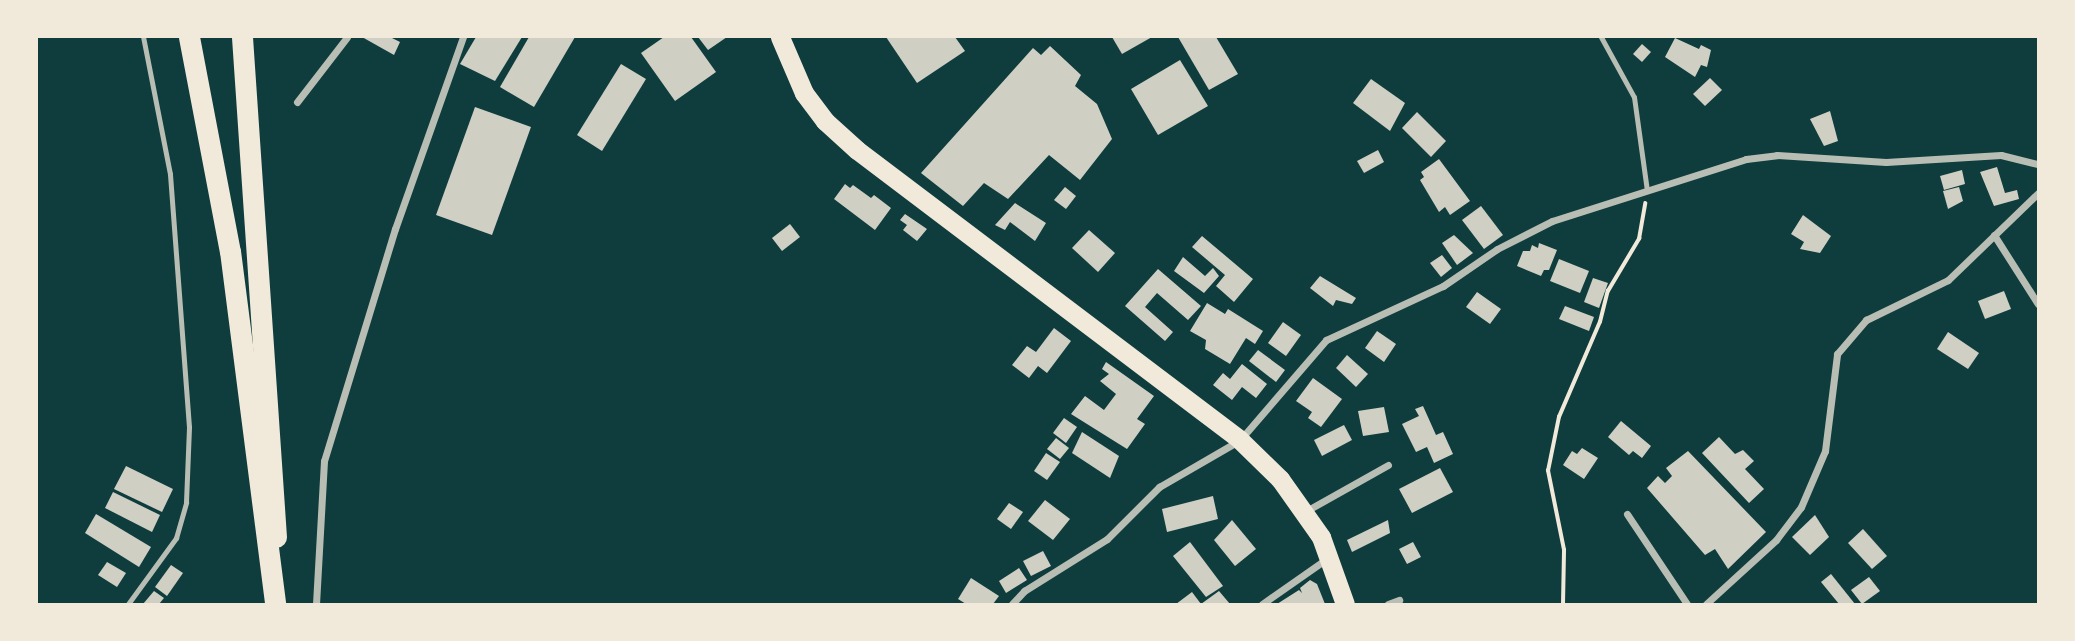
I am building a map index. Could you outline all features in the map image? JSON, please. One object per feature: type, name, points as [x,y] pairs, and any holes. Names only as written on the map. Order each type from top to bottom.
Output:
[{"type":"highway","points":[[189,37],[235,279],[277,604]]},
{"type":"highway","points":[[243,37],[270,399],[277,604]]},
{"type":"highway","points":[[780,37],[804,93],[825,121],[857,150],[1240,440],[1280,478],[1306,512],[1328,558],[1345,604]]},
{"type":"street","points":[[298,102],[347,37]]},
{"type":"street","points":[[316,604],[324,461],[394,229],[463,37]]},
{"type":"street","points":[[1012,604],[1024,591],[1107,540],[1160,487],[1240,440],[1326,340],[1443,286],[1497,249],[1552,221],[1746,159],[1777,155],[1886,162],[2001,155],[2038,164]]},
{"type":"street","points":[[1706,604],[1776,540],[1801,507],[1825,451],[1837,354],[1866,320],[1948,280],[2038,193]]},
{"type":"street","points":[[1994,235],[2038,304]]},
{"type":"street","points":[[1306,512],[1388,465]]},
{"type":"street","points":[[1627,514],[1687,604]]},
{"type":"street","points":[[1262,604],[1328,558]]},
{"type":"street","points":[[1388,604],[1399,600]]},
{"type":"lane","points":[[128,604],[176,538],[187,502],[189,428],[170,174],[143,37]]},
{"type":"lane","points":[[1601,37],[1634,96],[1647,191]]},
{"type":"path","points":[[1563,604],[1564,550],[1548,471],[1559,417],[1600,323],[1608,291],[1639,239],[1647,191]]},
{"type":"building","points":[[362,37],[390,37],[400,42],[394,55]]},
{"type":"building","points":[[476,37],[522,37],[495,81],[460,64]]},
{"type":"building","points":[[529,37],[575,37],[534,107],[500,87]]},
{"type":"building","points":[[664,37],[691,37],[716,72],[675,101],[641,53]]},
{"type":"building","points":[[698,37],[727,37],[708,50]]},
{"type":"building","points":[[886,37],[955,37],[965,51],[917,83]]},
{"type":"building","points":[[1112,37],[1152,37],[1122,54]]},
{"type":"building","points":[[1178,37],[1216,37],[1238,74],[1209,90]]},
{"type":"building","points":[[1675,38],[1699,49],[1701,45],[1711,50],[1707,67],[1701,65],[1695,77],[1665,57]]},
{"type":"building","points":[[1642,44],[1651,52],[1642,62],[1633,54]]},
{"type":"building","points":[[1050,46],[1081,75],[1075,86],[1097,104],[1112,139],[1080,180],[1049,155],[1008,199],[984,183],[963,206],[921,173],[1033,48],[1041,55]]},
{"type":"building","points":[[1180,60],[1208,106],[1158,135],[1131,89]]},
{"type":"building","points":[[621,64],[646,79],[602,151],[577,135]]},
{"type":"building","points":[[1710,78],[1722,90],[1705,106],[1693,94]]},
{"type":"building","points":[[1371,79],[1405,103],[1390,131],[1353,103]]},
{"type":"building","points":[[475,107],[531,127],[492,235],[436,215]]},
{"type":"building","points":[[1830,111],[1838,141],[1824,146],[1810,119]]},
{"type":"building","points":[[1417,112],[1446,141],[1431,157],[1402,128]]},
{"type":"building","points":[[1378,150],[1384,162],[1364,173],[1357,161]]},
{"type":"building","points":[[1439,159],[1470,201],[1450,215],[1445,207],[1439,212],[1420,180],[1424,177],[1421,172]]},
{"type":"building","points":[[1997,167],[2005,193],[2017,190],[2019,199],[1994,206],[1980,172]]},
{"type":"building","points":[[1962,170],[1965,184],[1944,190],[1940,176]]},
{"type":"building","points":[[845,184],[850,188],[853,185],[871,198],[874,195],[891,208],[875,230],[834,199]]},
{"type":"building","points":[[1065,187],[1076,196],[1066,209],[1054,200]]},
{"type":"building","points":[[1959,187],[1963,201],[1948,209],[1943,191]]},
{"type":"building","points":[[1015,203],[1046,223],[1035,241],[1010,222],[1005,230],[995,225]]},
{"type":"building","points":[[1481,206],[1503,235],[1484,249],[1462,220]]},
{"type":"building","points":[[905,214],[927,229],[917,241],[903,230],[907,225],[900,220]]},
{"type":"building","points":[[1803,215],[1831,236],[1820,253],[1800,249],[1804,242],[1791,234]]},
{"type":"building","points":[[790,224],[800,237],[782,251],[772,238]]},
{"type":"building","points":[[1089,230],[1115,253],[1098,272],[1072,248]]},
{"type":"building","points":[[1454,235],[1473,253],[1457,265],[1442,243]]},
{"type":"building","points":[[1202,236],[1253,279],[1234,302],[1216,286],[1225,275],[1192,247]]},
{"type":"building","points":[[1539,243],[1557,250],[1549,270],[1544,270],[1541,276],[1517,266],[1523,251],[1530,251],[1532,245],[1538,248]]},
{"type":"building","points":[[1442,255],[1452,268],[1441,277],[1430,263]]},
{"type":"building","points":[[1183,257],[1205,276],[1213,268],[1219,276],[1204,293],[1174,271]]},
{"type":"building","points":[[1559,259],[1589,271],[1580,293],[1550,281]]},
{"type":"building","points":[[1158,269],[1201,306],[1188,320],[1157,293],[1145,307],[1173,332],[1165,341],[1125,306]]},
{"type":"building","points":[[1320,276],[1356,298],[1352,304],[1336,300],[1333,306],[1310,288]]},
{"type":"building","points":[[1593,278],[1608,283],[1599,308],[1584,302]]},
{"type":"building","points":[[2004,291],[2011,309],[1985,319],[1978,301]]},
{"type":"building","points":[[1477,292],[1501,309],[1490,324],[1466,307]]},
{"type":"building","points":[[1207,303],[1225,314],[1228,309],[1263,331],[1255,344],[1246,338],[1230,364],[1205,349],[1206,340],[1190,331]]},
{"type":"building","points":[[1565,306],[1594,317],[1589,331],[1559,319]]},
{"type":"building","points":[[1283,322],[1301,335],[1286,356],[1268,343]]},
{"type":"building","points":[[1054,328],[1071,341],[1047,373],[1038,366],[1029,378],[1012,365],[1027,346],[1036,352]]},
{"type":"building","points":[[1377,331],[1396,344],[1384,362],[1365,348]]},
{"type":"building","points":[[1948,332],[1979,353],[1968,369],[1937,349]]},
{"type":"building","points":[[1258,350],[1285,370],[1276,382],[1249,361]]},
{"type":"building","points":[[1347,355],[1368,374],[1356,387],[1336,368]]},
{"type":"building","points":[[1106,362],[1154,396],[1137,419],[1145,424],[1127,449],[1071,414],[1085,396],[1104,410],[1116,394],[1100,381],[1109,374],[1102,369]]},
{"type":"building","points":[[1242,364],[1267,384],[1256,398],[1242,387],[1232,400],[1213,385],[1223,373],[1230,379]]},
{"type":"building","points":[[1313,378],[1342,399],[1321,427],[1308,418],[1312,412],[1296,401]]},
{"type":"building","points":[[1423,406],[1436,435],[1443,432],[1453,454],[1434,463],[1427,447],[1416,452],[1402,424],[1419,416],[1415,409]]},
{"type":"building","points":[[1384,407],[1389,432],[1363,436],[1358,411]]},
{"type":"building","points":[[1064,418],[1077,427],[1066,443],[1053,433]]},
{"type":"building","points":[[1621,421],[1651,446],[1642,458],[1633,451],[1629,455],[1608,437]]},
{"type":"building","points":[[1344,425],[1352,440],[1322,456],[1314,440]]},
{"type":"building","points":[[1082,432],[1119,456],[1110,478],[1072,453]]},
{"type":"building","points":[[1719,437],[1735,454],[1743,450],[1754,461],[1745,469],[1764,489],[1749,503],[1702,453]]},
{"type":"building","points":[[1056,438],[1069,448],[1060,459],[1047,449]]},
{"type":"building","points":[[1582,448],[1598,458],[1584,479],[1563,465],[1572,451],[1577,454]]},
{"type":"building","points":[[1688,451],[1766,532],[1728,569],[1715,549],[1705,555],[1647,488],[1658,476],[1665,483],[1672,476],[1666,468]]},
{"type":"building","points":[[1046,453],[1060,462],[1047,480],[1034,471]]},
{"type":"building","points":[[126,466],[173,489],[162,512],[114,489]]},
{"type":"building","points":[[1440,468],[1453,492],[1412,513],[1399,489]]},
{"type":"building","points":[[113,492],[160,515],[152,532],[105,508]]},
{"type":"building","points":[[1213,496],[1218,519],[1167,532],[1162,509]]},
{"type":"building","points":[[1045,500],[1070,519],[1053,540],[1028,521]]},
{"type":"building","points":[[1009,503],[1023,512],[1011,529],[997,519]]},
{"type":"building","points":[[96,514],[151,547],[139,567],[85,533]]},
{"type":"building","points":[[1815,515],[1829,537],[1810,555],[1792,537]]},
{"type":"building","points":[[1232,520],[1256,549],[1235,566],[1214,540]]},
{"type":"building","points":[[1388,520],[1390,533],[1352,552],[1347,540]]},
{"type":"building","points":[[1863,529],[1887,556],[1872,569],[1848,543]]},
{"type":"building","points":[[1190,542],[1223,586],[1206,597],[1173,556]]},
{"type":"building","points":[[1413,542],[1421,557],[1407,564],[1399,549]]},
{"type":"building","points":[[1043,551],[1051,566],[1031,576],[1023,561]]},
{"type":"building","points":[[107,562],[126,573],[117,587],[98,575]]},
{"type":"building","points":[[171,565],[183,573],[167,596],[155,587]]},
{"type":"building","points":[[1019,568],[1027,580],[1006,593],[999,581]]},
{"type":"building","points":[[1831,574],[1855,604],[1839,604],[1821,582]]},
{"type":"building","points":[[1869,577],[1880,591],[1862,604],[1851,590]]},
{"type":"building","points":[[971,578],[999,596],[993,604],[966,604],[958,599]]},
{"type":"building","points":[[1310,580],[1317,584],[1325,604],[1277,604],[1299,590],[1302,593],[1300,588]]},
{"type":"building","points":[[154,591],[164,598],[159,604],[143,604]]},
{"type":"building","points":[[1219,591],[1230,604],[1201,604]]},
{"type":"building","points":[[1192,592],[1201,604],[1176,604]]}]
